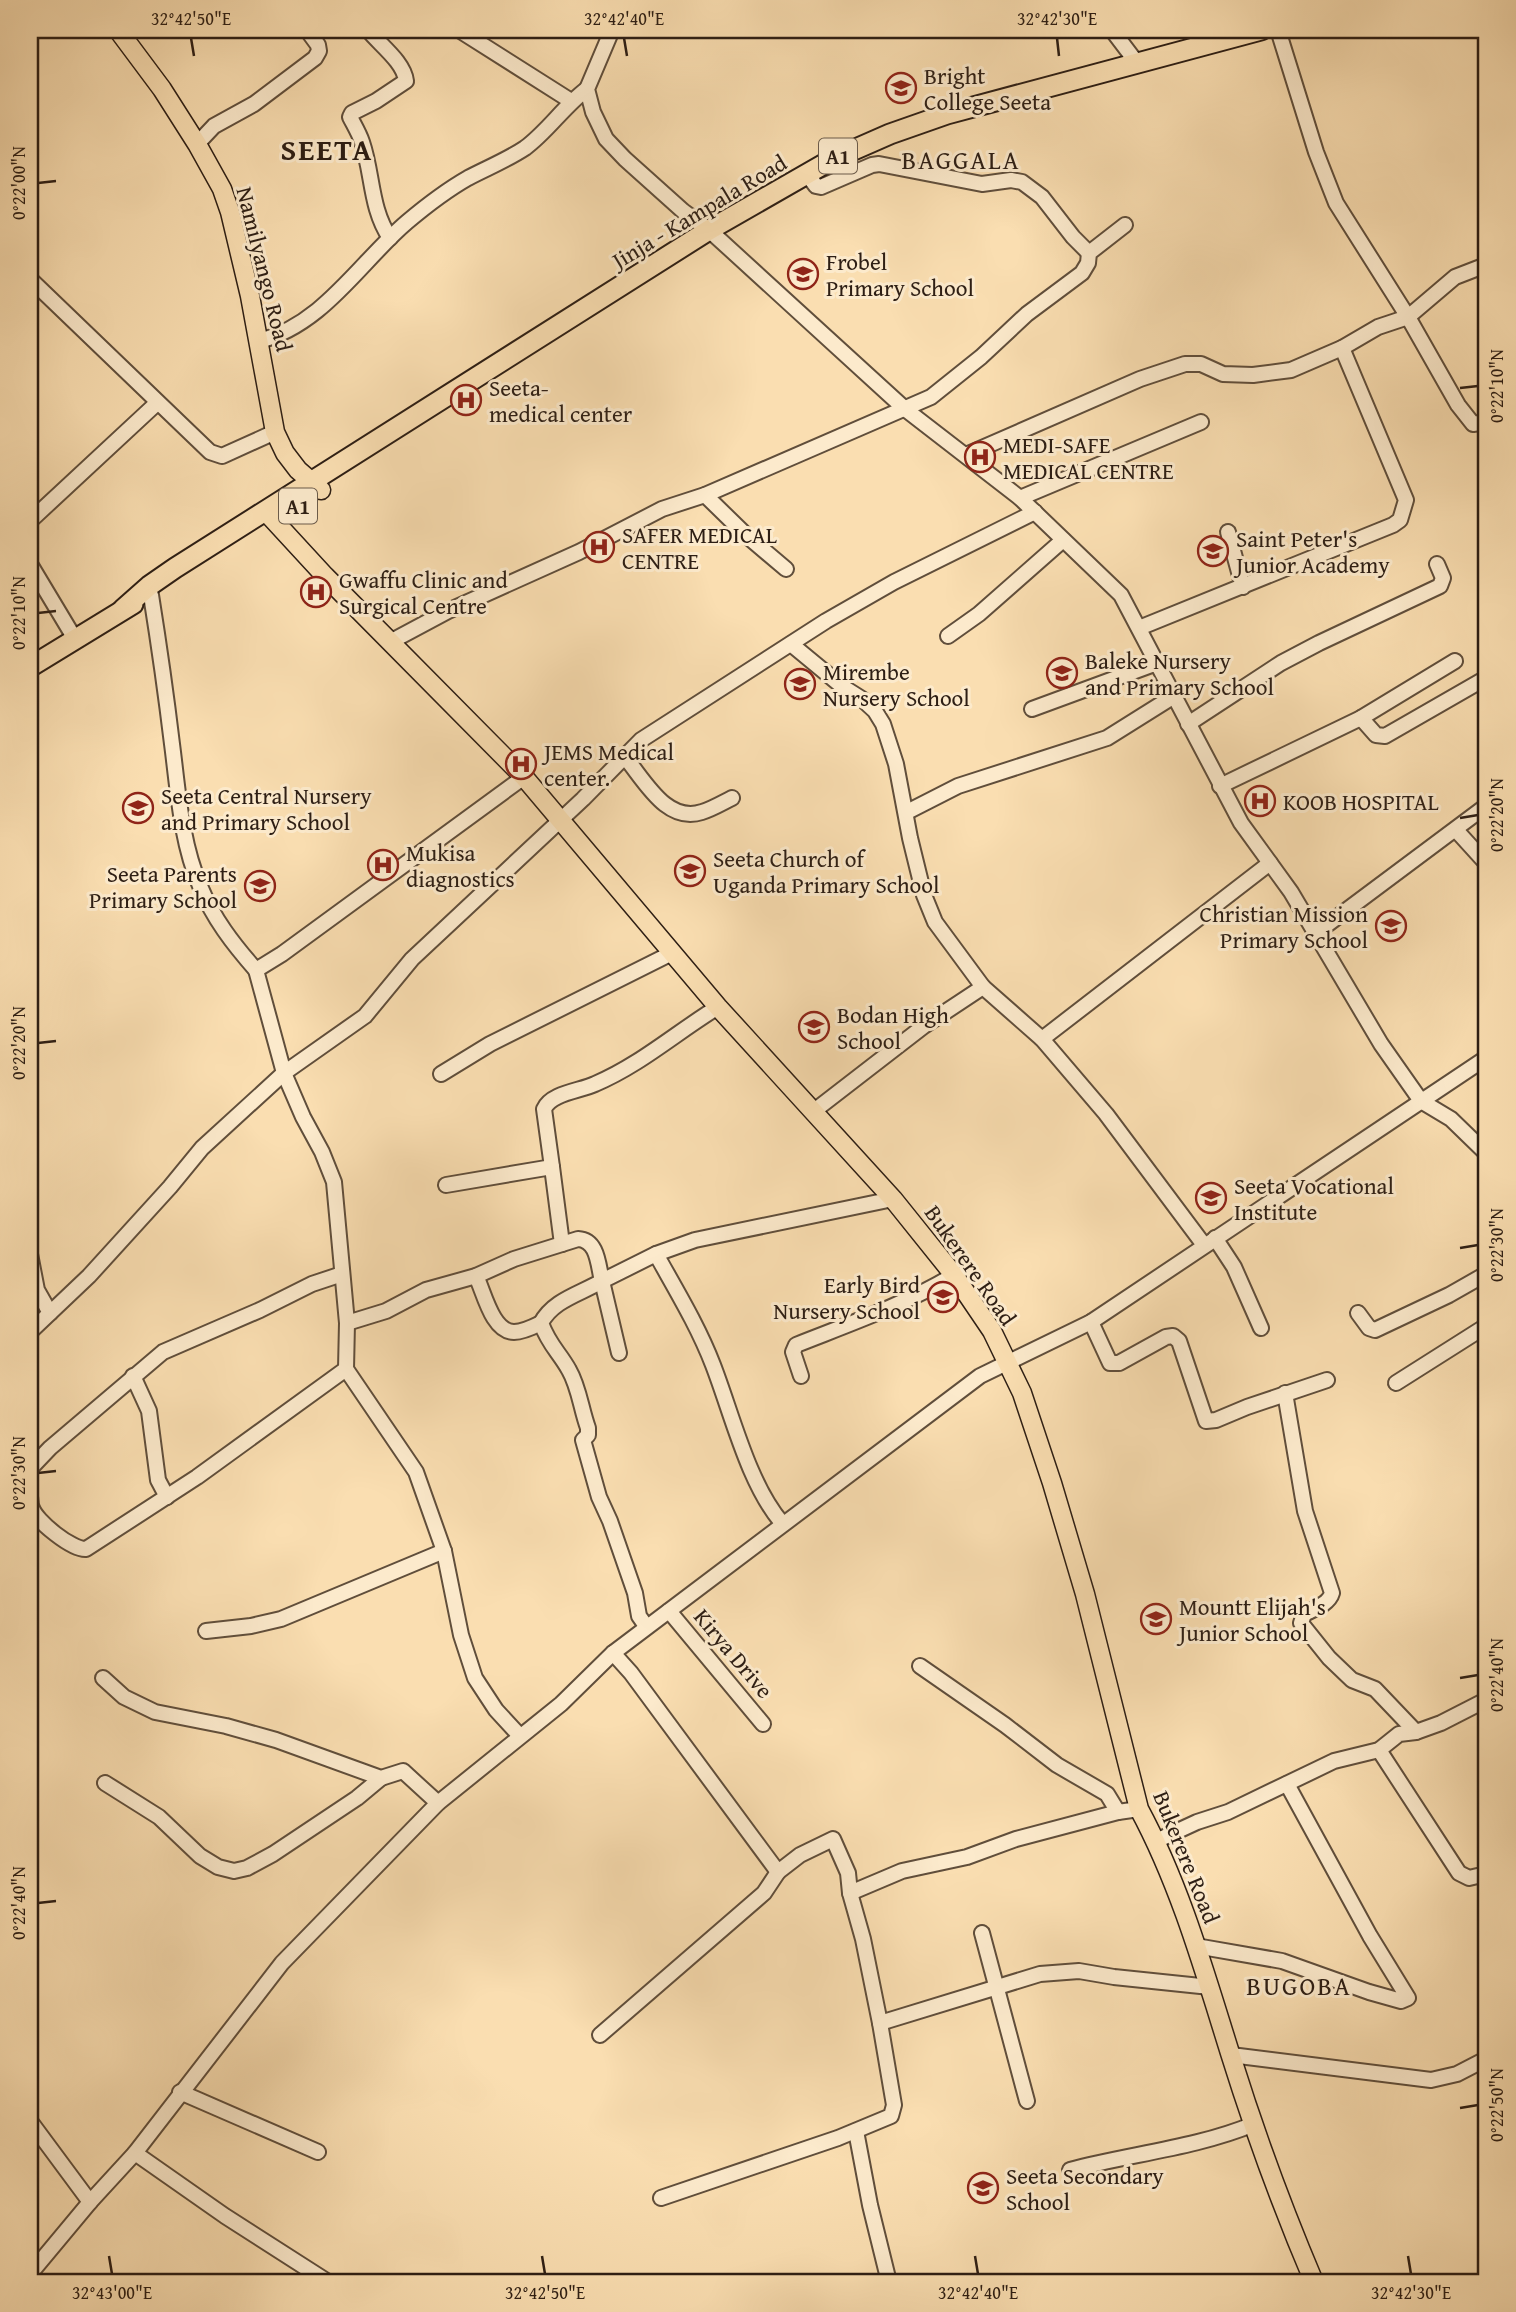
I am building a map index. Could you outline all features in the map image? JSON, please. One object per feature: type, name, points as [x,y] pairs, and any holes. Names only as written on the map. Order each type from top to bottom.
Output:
[{"type":"highway","name":"Jinja - Kampala Road","points":[[30,667],[123,609],[151,595],[316,487],[461,387],[709,230],[862,145],[947,114],[1261,30]]},
{"type":"highway","name":"Jinja - Kampala Road","points":[[123,609],[149,586],[270,517]]},
{"type":"main road","name":"Namilyango Road","points":[[118,30],[162,89],[222,189],[230,212],[259,341],[275,432],[285,453],[316,487]]},
{"type":"main road","name":"Bukerere Road","points":[[270,517],[524,777],[718,1007],[893,1199],[954,1275],[992,1331],[1022,1393],[1040,1446],[1085,1594],[1139,1809],[1156,1841],[1196,1946],[1254,2124],[1294,2236],[1314,2282]]},
{"type":"street","points":[[197,144],[214,126],[254,104],[315,58],[319,51],[318,45],[307,30]]},
{"type":"street","points":[[368,30],[403,70],[406,78],[406,81],[376,101],[350,115],[363,144],[377,211],[390,238]]},
{"type":"street","points":[[460,30],[571,101]]},
{"type":"street","points":[[259,341],[288,331],[309,317],[343,287],[390,238],[424,209],[466,180],[529,145],[571,101],[587,89],[612,30]]},
{"type":"street","points":[[1112,30],[1137,63]]},
{"type":"street","points":[[1279,30],[1316,152],[1336,203],[1469,420],[1477,425],[1486,422]]},
{"type":"street","points":[[587,89],[593,112],[606,139],[625,159],[683,211],[709,230],[905,409],[1020,498],[1121,595],[1241,822],[1316,933],[1344,983],[1420,1101],[1451,1119],[1486,1153]]},
{"type":"street","points":[[807,174],[816,186],[821,187],[879,164],[982,184],[1011,180],[1022,182],[1041,197],[1089,253]]},
{"type":"street","points":[[390,642],[448,611],[545,568],[662,509],[705,495],[930,397],[981,357],[1027,314],[1083,273],[1089,253],[1125,225]]},
{"type":"street","points":[[966,455],[1140,379],[1185,365],[1201,364],[1223,374],[1253,375],[1292,370],[1342,348],[1378,327],[1408,317],[1455,277],[1486,265]]},
{"type":"street","points":[[30,279],[157,403],[216,455],[234,452],[275,432]]},
{"type":"street","points":[[1139,628],[1334,551],[1400,520],[1406,500],[1342,348]]},
{"type":"street","points":[[30,521],[157,403]]},
{"type":"street","points":[[1020,498],[1201,422]]},
{"type":"street","points":[[705,495],[786,569]]},
{"type":"street","points":[[30,1332],[89,1276],[202,1148],[284,1073],[365,1016],[412,959],[583,799],[641,740],[791,644],[894,583],[1035,512]]},
{"type":"street","points":[[1228,532],[1243,587]]},
{"type":"street","points":[[948,636],[979,614],[1063,540]]},
{"type":"street","points":[[30,564],[75,639]]},
{"type":"street","points":[[1188,724],[1282,663],[1440,586],[1443,578],[1437,564]]},
{"type":"street","points":[[151,595],[179,800],[198,883],[215,918],[235,947],[256,970],[284,1073],[334,1182],[347,1323],[346,1369],[416,1472],[444,1551],[461,1635],[475,1678],[496,1710],[520,1736]]},
{"type":"street","points":[[791,644],[875,711],[883,724],[897,764],[916,865],[934,922],[983,988],[1042,1039],[1209,1242],[1234,1267],[1261,1328]]},
{"type":"street","points":[[1220,786],[1361,718],[1455,662]]},
{"type":"street","points":[[1032,709],[1157,663]]},
{"type":"street","points":[[1361,718],[1376,735],[1385,736],[1486,678]]},
{"type":"street","points":[[907,812],[958,786],[1107,737],[1174,696]]},
{"type":"street","points":[[624,756],[665,805],[677,814],[702,812],[732,798]]},
{"type":"street","points":[[256,970],[282,954],[524,777]]},
{"type":"street","points":[[1316,933],[1486,806]]},
{"type":"street","points":[[1456,830],[1486,863]]},
{"type":"street","points":[[1042,1039],[1270,863]]},
{"type":"street","points":[[441,1074],[501,1038],[672,953]]},
{"type":"street","points":[[814,1111],[924,1026],[983,988]]},
{"type":"street","points":[[562,1244],[544,1109],[551,1099],[596,1084],[624,1070],[718,1007]]},
{"type":"street","points":[[31,2267],[135,2153],[282,1963],[438,1803],[561,1704],[612,1653],[980,1376],[1091,1322],[1486,1058]]},
{"type":"street","points":[[446,1185],[552,1167]]},
{"type":"street","points":[[475,1276],[497,1323],[503,1330],[522,1331],[541,1323],[547,1310],[557,1304],[656,1254],[695,1240],[893,1199]]},
{"type":"street","points":[[347,1323],[386,1311],[426,1290],[475,1276],[514,1259],[578,1239],[587,1239],[592,1244],[618,1353]]},
{"type":"street","points":[[656,1254],[712,1362],[763,1495],[782,1523]]},
{"type":"street","points":[[30,1255],[33,1291],[50,1313]]},
{"type":"street","points":[[30,1468],[163,1352],[312,1284],[342,1274]]},
{"type":"street","points":[[1359,1313],[1368,1328],[1375,1330],[1486,1274]]},
{"type":"street","points":[[801,1376],[793,1352],[796,1345],[875,1315],[954,1275]]},
{"type":"street","points":[[1091,1322],[1110,1363],[1119,1363],[1166,1337],[1173,1336],[1179,1341],[1206,1421],[1216,1420],[1327,1380]]},
{"type":"street","points":[[541,1323],[548,1341],[574,1380],[588,1427],[583,1440],[599,1497],[635,1593],[639,1616],[646,1626]]},
{"type":"street","points":[[1396,1383],[1486,1326]]},
{"type":"street","points":[[30,1497],[36,1515],[57,1535],[80,1549],[86,1549],[269,1427],[346,1369]]},
{"type":"street","points":[[133,1376],[149,1411],[156,1469],[167,1497]]},
{"type":"street","points":[[1285,1393],[1305,1511],[1332,1592],[1326,1602],[1304,1614],[1301,1623],[1329,1658],[1352,1680],[1375,1689],[1416,1732]]},
{"type":"street","points":[[206,1631],[251,1626],[281,1619],[444,1551]]},
{"type":"street","name":"Kirya Drive","points":[[669,1611],[763,1724]]},
{"type":"street","points":[[612,1653],[646,1694],[778,1872]]},
{"type":"street","points":[[920,1666],[1057,1765],[1107,1794],[1118,1812]]},
{"type":"street","points":[[103,1678],[124,1697],[155,1712],[226,1726],[276,1740],[381,1778]]},
{"type":"street","points":[[1156,1841],[1334,1761],[1379,1750],[1399,1734],[1416,1732],[1483,1706]]},
{"type":"street","points":[[1379,1750],[1459,1873],[1469,1878],[1486,1874]]},
{"type":"street","points":[[105,1783],[159,1817],[200,1856],[218,1867],[234,1871],[247,1868],[273,1854],[357,1798],[381,1778],[397,1772],[408,1773],[438,1803]]},
{"type":"street","points":[[1196,1946],[1282,1961],[1368,1992],[1401,2001],[1408,1998],[1370,1936],[1287,1784]]},
{"type":"street","points":[[850,1893],[902,1871],[967,1857],[1003,1843],[1118,1812],[1139,1809]]},
{"type":"street","points":[[600,2035],[764,1893],[778,1872],[800,1855],[833,1839],[848,1873],[850,1893],[863,1939],[894,2110],[887,2119],[856,2131],[661,2198]]},
{"type":"street","points":[[982,1933],[1027,2101]]},
{"type":"street","points":[[880,2023],[1040,1974],[1079,1971],[1210,1987]]},
{"type":"street","points":[[1231,2055],[1431,2080],[1457,2074],[1486,2059]]},
{"type":"street","points":[[180,2092],[318,2152]]},
{"type":"street","points":[[30,2121],[90,2202]]},
{"type":"street","points":[[1070,2169],[1228,2134],[1254,2124]]},
{"type":"street","points":[[856,2131],[870,2205],[889,2282]]},
{"type":"street","points":[[135,2153],[225,2216],[328,2282]]},
{"type":"place","name":"Bright College Seeta","points":[[901,88]]},
{"type":"place","name":"Frobel Primary School","points":[[803,274]]},
{"type":"place","name":"Seeta- medical center","points":[[466,400]]},
{"type":"place","name":"MEDI-SAFE MEDICAL CENTRE","points":[[980,457]]},
{"type":"place","name":"SAFER MEDICAL CENTRE","points":[[599,547]]},
{"type":"place","name":"Saint Peter's Junior Academy","points":[[1213,551]]},
{"type":"place","name":"Gwaffu Clinic and Surgical Centre","points":[[316,592]]},
{"type":"place","name":"Baleke Nursery and Primary School","points":[[1062,673]]},
{"type":"place","name":"Mirembe Nursery School","points":[[800,684]]},
{"type":"place","name":"JEMS Medical center.","points":[[521,764]]},
{"type":"place","name":"KOOB HOSPITAL","points":[[1260,801]]},
{"type":"place","name":"Seeta Central Nursery and Primary School","points":[[138,808]]},
{"type":"place","name":"Mukisa diagnostics","points":[[383,865]]},
{"type":"place","name":"Seeta Church of Uganda Primary School","points":[[690,871]]},
{"type":"place","name":"Seeta Parents Primary School","points":[[260,886]]},
{"type":"place","name":"Christian Mission Primary School","points":[[1391,926]]},
{"type":"place","name":"Bodan High School","points":[[814,1027]]},
{"type":"place","name":"Seeta Vocational Institute","points":[[1211,1198]]},
{"type":"place","name":"Early Bird Nursery School","points":[[943,1297]]},
{"type":"place","name":"Mountt Elijah's Junior School","points":[[1156,1619]]},
{"type":"place","name":"Seeta Secondary School","points":[[983,2188]]},
{"type":"district","name":"SEETA","points":[[327,149]]},
{"type":"district","name":"BAGGALA","points":[[961,159]]},
{"type":"district","name":"BUGOBA","points":[[1299,1985]]}]
